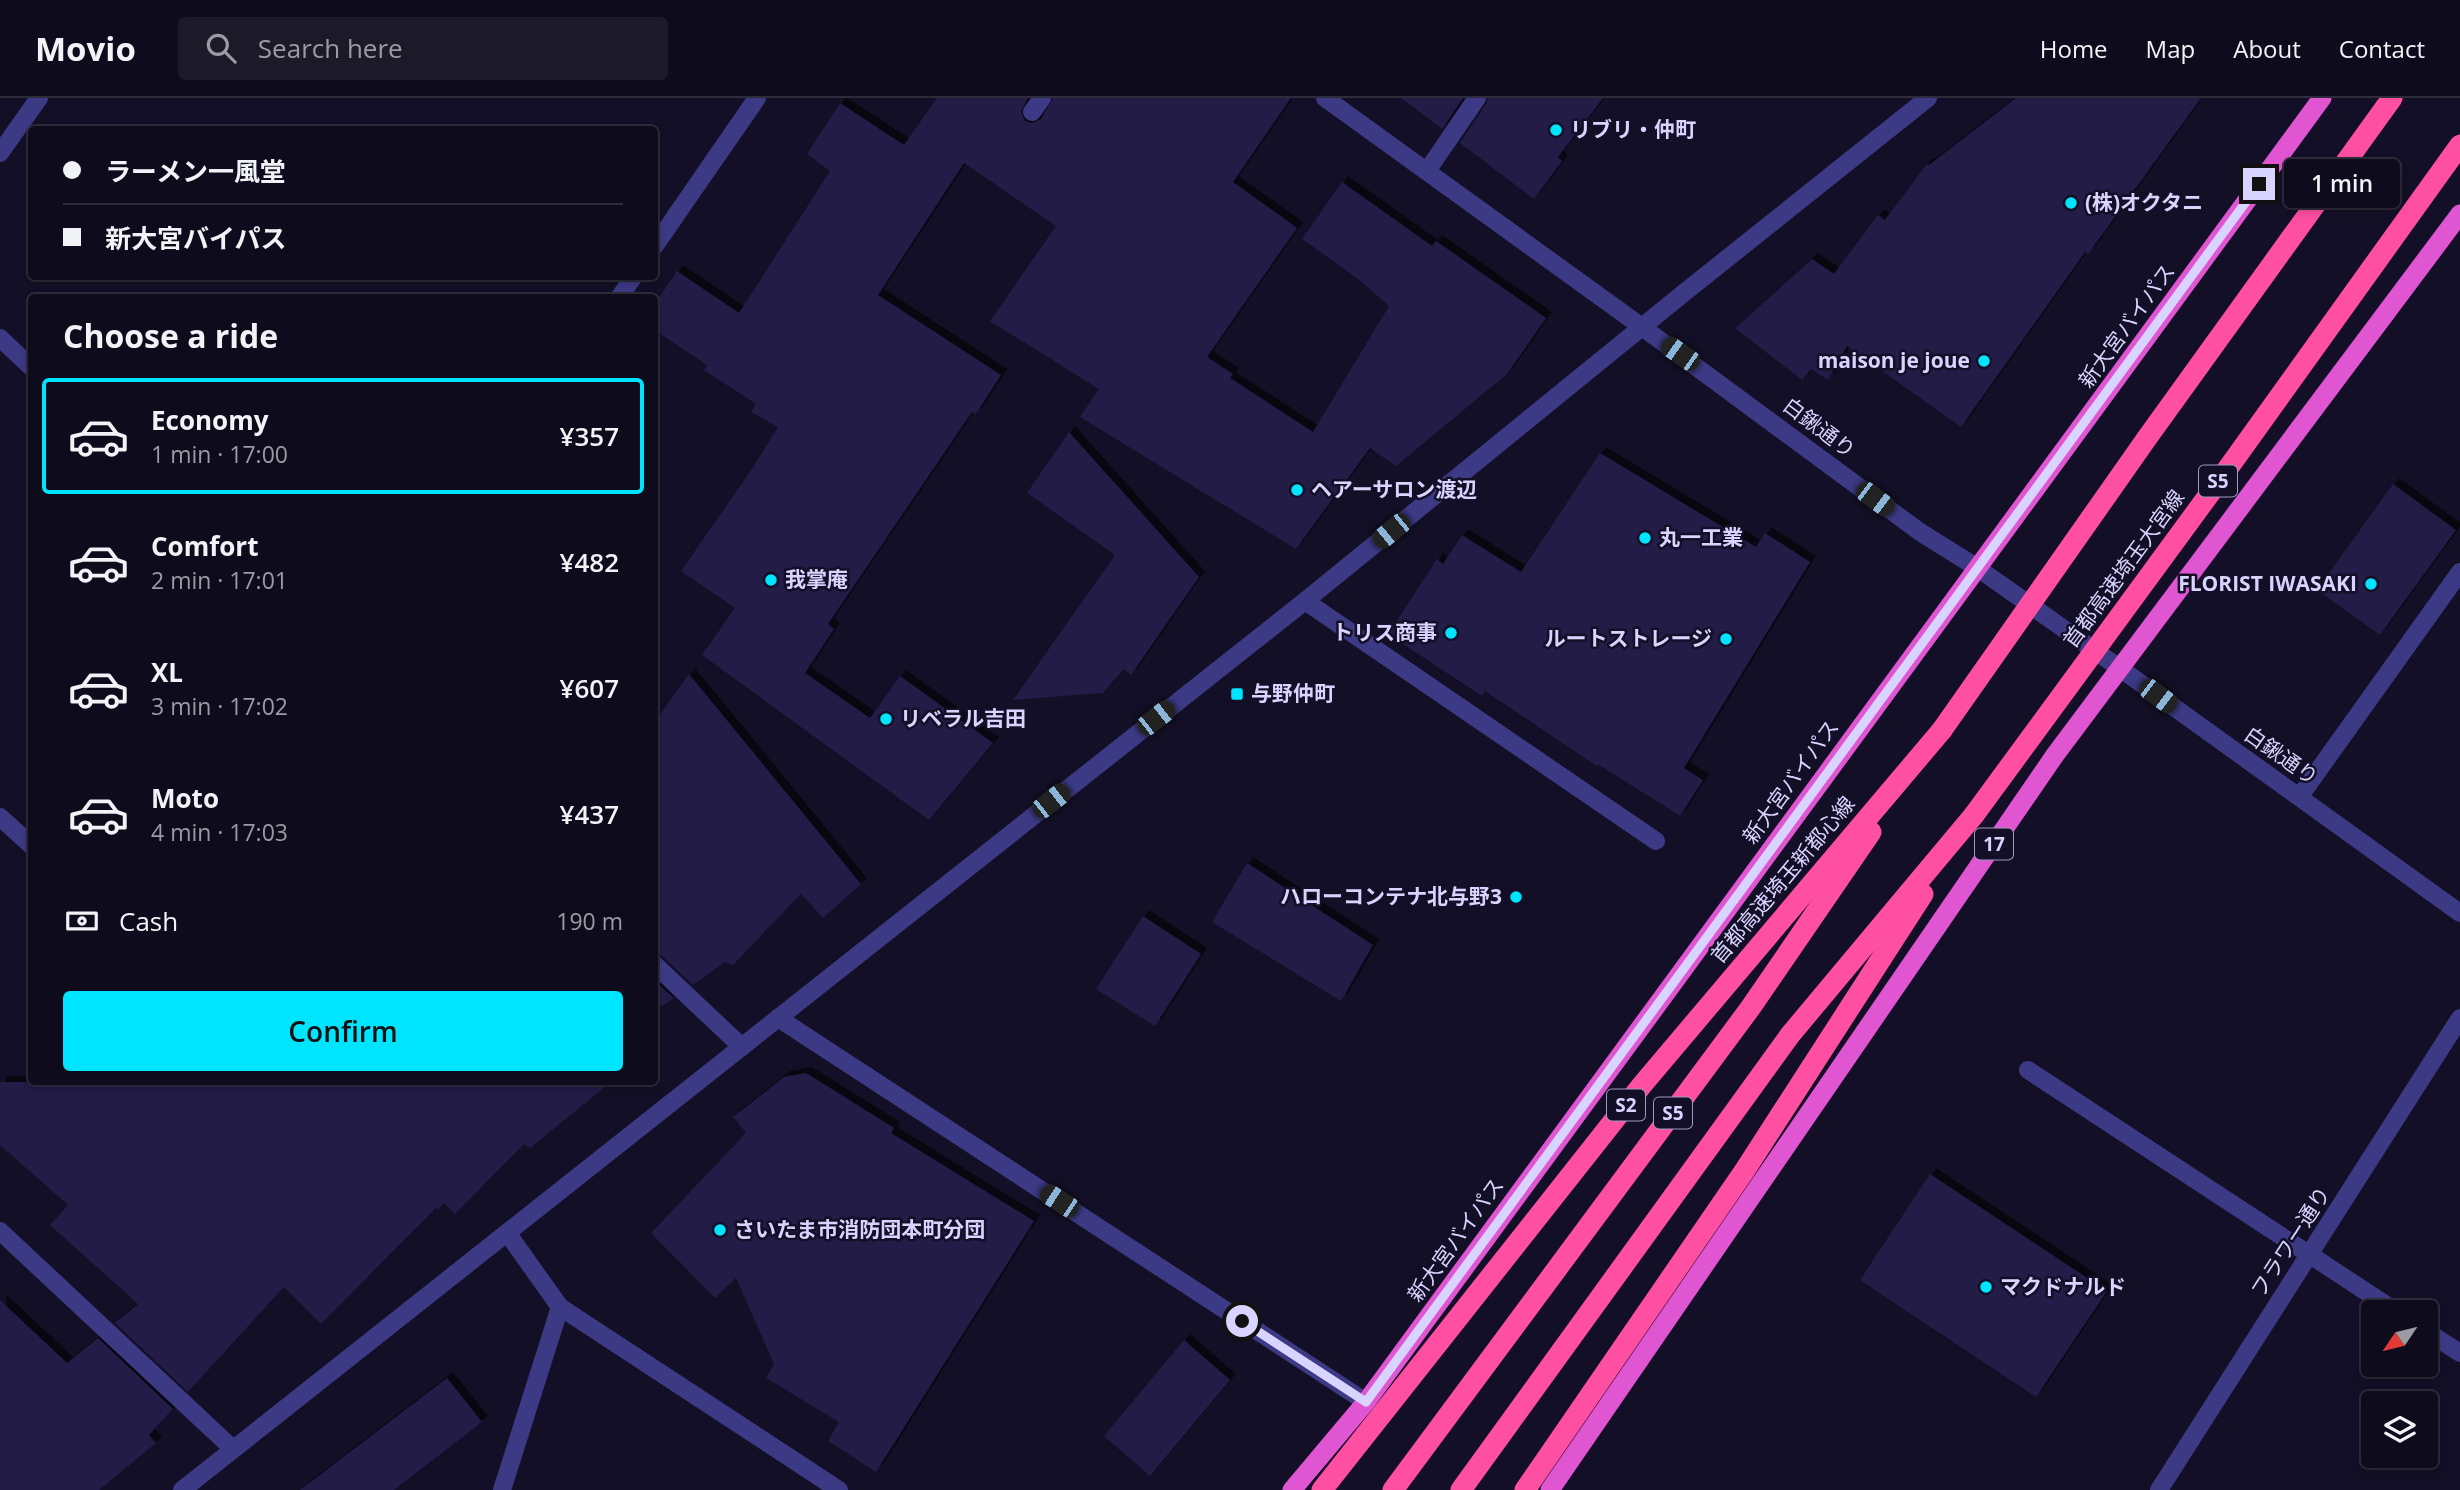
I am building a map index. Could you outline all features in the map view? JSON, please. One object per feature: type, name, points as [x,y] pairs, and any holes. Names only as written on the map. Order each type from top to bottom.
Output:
[{"type":"highway","name":"新大宮バイパス","points":[[1292,1490],[1366,1402],[2322,98]]},
{"type":"highway","name":"S5","points":[[1394,1490],[1751,1007],[2155,426],[2392,98]]},
{"type":"highway","name":"首都高速埼玉大宮線","points":[[1973,816],[2216,485],[2460,145]]},
{"type":"highway","name":"17","points":[[1550,1490],[2055,755],[2460,214]]},
{"type":"highway","name":"首都高速埼玉新都心線","points":[[1322,1490],[1642,1085],[1942,730]]},
{"type":"highway","points":[[1461,1490],[1790,1035],[1973,816]]},
{"type":"highway","points":[[1525,1490],[1745,1170],[1973,816]]},
{"type":"street","points":[[0,153],[38,98]]},
{"type":"street","points":[[658,241],[757,98]]},
{"type":"street","name":"白鍬通り","points":[[1325,98],[1920,532],[1976,567],[2122,669],[2460,913]]},
{"type":"street","points":[[1427,171],[1477,98]]},
{"type":"street","points":[[182,1490],[1305,601],[1928,98]]},
{"type":"street","points":[[0,338],[28,365]]},
{"type":"street","points":[[2300,796],[2460,572]]},
{"type":"street","points":[[1305,601],[1656,841]]},
{"type":"street","points":[[0,817],[28,842]]},
{"type":"street","points":[[658,968],[741,1047]]},
{"type":"street","points":[[778,1017],[1366,1402]]},
{"type":"street","name":"フラワー通り","points":[[2159,1490],[2460,1018]]},
{"type":"street","points":[[2028,1070],[2378,1300]]},
{"type":"street","points":[[0,1231],[233,1450]]},
{"type":"street","points":[[508,1234],[560,1307],[839,1490]]},
{"type":"street","points":[[502,1490],[560,1307]]},
{"type":"street","points":[[2438,1339],[2460,1353]]},
{"type":"building","points":[[937,98],[1028,98],[1021,112],[1025,121],[1032,123],[1041,119],[1053,98],[1291,98],[1233,182],[1297,228],[1207,357],[1233,374],[1230,378],[1313,432],[1389,306],[1358,279],[1302,239],[1342,182],[1432,246],[1436,241],[1546,318],[1507,374],[1396,466],[1370,448],[1296,549],[1080,417],[1099,389],[990,321],[1056,226],[964,163],[878,295],[1001,375],[976,414],[972,412],[828,624],[834,629],[805,673],[870,718],[900,676],[993,743],[929,820],[702,655],[735,608],[681,571],[778,427],[751,412],[756,404],[704,370],[707,365],[658,333],[658,299],[677,271],[739,313],[830,171],[807,154],[840,103],[904,145]]},
{"type":"building","points":[[1401,98],[1463,98],[1442,129]]},
{"type":"building","points":[[1488,98],[1603,98],[1558,157],[1562,161],[1534,199],[1460,143]]},
{"type":"building","points":[[2016,98],[2201,98],[2088,254],[2085,252],[1961,427],[1847,346],[1828,380],[1811,369],[1802,380],[1735,328],[1812,259],[1834,274],[1878,215],[1885,220],[1926,165]]},
{"type":"building","points":[[1069,432],[1199,577],[1131,675],[1124,669],[1103,693],[1013,700],[1115,555],[1027,493]]},
{"type":"building","points":[[1600,453],[1756,547],[1765,533],[1810,562],[1684,768],[1703,780],[1680,816],[1598,764],[1597,766],[1485,691],[1482,696],[1388,634],[1437,559],[1443,564],[1462,535],[1521,572]]},
{"type":"building","points":[[2393,484],[2456,530],[2380,635],[2317,590]]},
{"type":"building","points":[[689,674],[861,884],[823,918],[801,894],[733,965],[725,962],[693,985],[658,954],[658,717]]},
{"type":"building","points":[[1247,863],[1373,945],[1341,1001],[1212,922]]},
{"type":"building","points":[[1143,916],[1201,954],[1155,1026],[1096,989]]},
{"type":"building","points":[[658,984],[674,998],[658,1008]]},
{"type":"building","points":[[806,1073],[894,1128],[891,1133],[1034,1221],[876,1472],[828,1441],[839,1422],[766,1378],[774,1364],[736,1278],[715,1298],[651,1233],[746,1133],[733,1117],[784,1077]]},
{"type":"building","points":[[0,1082],[28,1082],[28,1085],[607,1085],[530,1148],[524,1144],[455,1214],[444,1203],[438,1210],[436,1208],[321,1324],[284,1287],[188,1392],[115,1323],[138,1304],[50,1225],[68,1205],[0,1145]]},
{"type":"building","points":[[1930,1174],[2107,1291],[2036,1397],[1860,1280]]},
{"type":"building","points":[[0,1300],[67,1363],[98,1338],[173,1409],[149,1435],[156,1443],[99,1490],[0,1490]]},
{"type":"building","points":[[1184,1340],[1230,1380],[1150,1476],[1104,1436]]},
{"type":"building","points":[[447,1378],[482,1422],[394,1490],[300,1490]]},
{"type":"place","name":"リブリ・仲町","points":[[1556,130]]},
{"type":"place","name":"(株)オクタニ","points":[[2071,203]]},
{"type":"place","name":"maison je joue","points":[[1984,361]]},
{"type":"place","name":"ヘアーサロン渡辺","points":[[1297,490]]},
{"type":"place","name":"丸一工業","points":[[1645,538]]},
{"type":"place","name":"我掌庵","points":[[771,580]]},
{"type":"place","name":"FLORIST IWASAKI","points":[[2371,584]]},
{"type":"place","name":"トリス商事","points":[[1451,633]]},
{"type":"place","name":"ルートストレージ","points":[[1726,639]]},
{"type":"place","name":"与野仲町","points":[[1237,694]]},
{"type":"place","name":"リベラル吉田","points":[[886,719]]},
{"type":"place","name":"ハローコンテナ北与野3","points":[[1516,897]]},
{"type":"place","name":"さいたま市消防団本町分団","points":[[720,1230]]},
{"type":"place","name":"マクドナルド","points":[[1986,1287]]},
{"type":"route","points":[[1242,1321],[1366,1402],[2259,184]]}]
